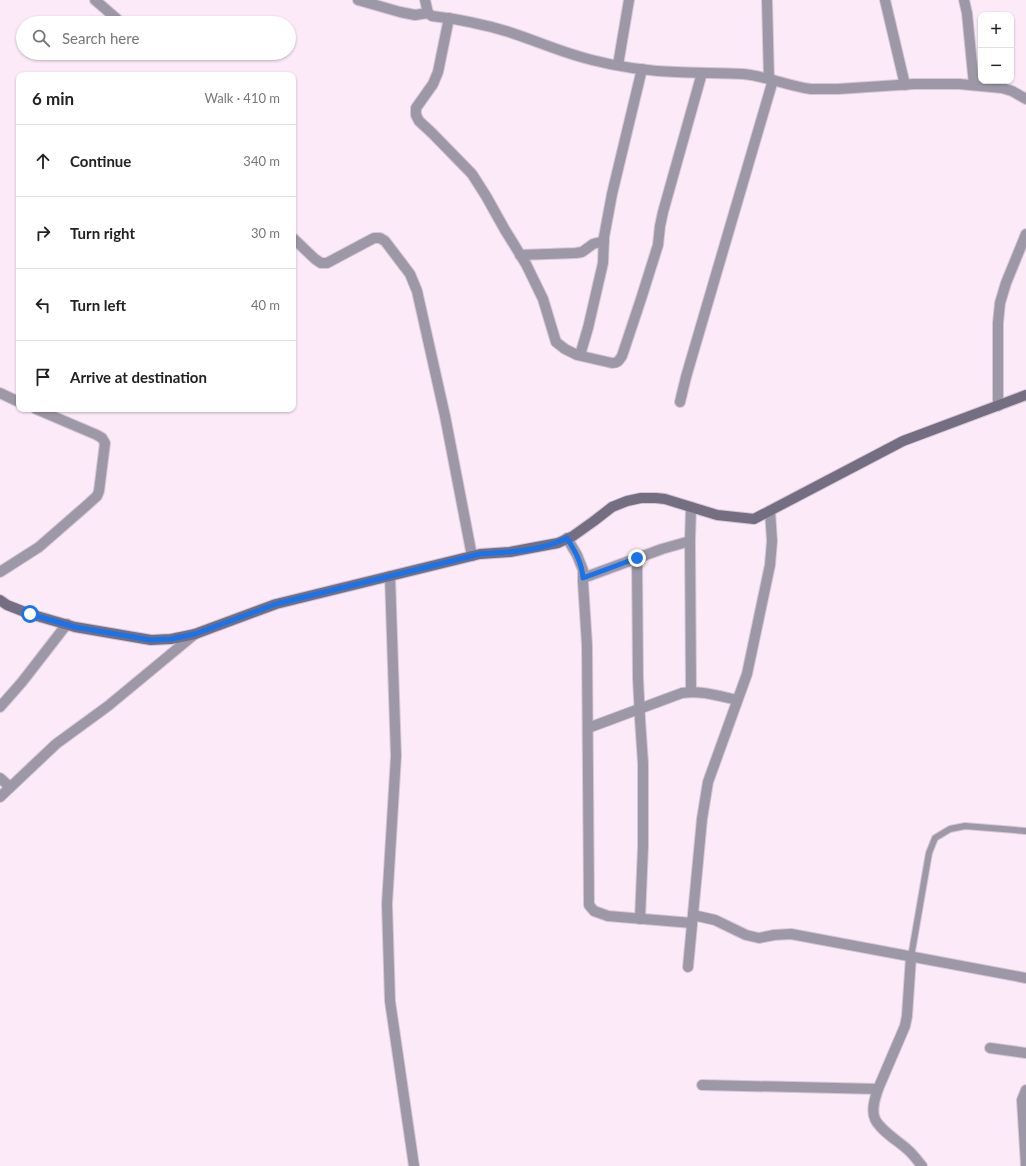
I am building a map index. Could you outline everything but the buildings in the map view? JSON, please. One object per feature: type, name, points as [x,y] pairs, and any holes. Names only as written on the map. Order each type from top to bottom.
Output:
[{"type":"street","points":[[95,0],[114,16]]},
{"type":"street","points":[[358,0],[408,14],[415,15],[428,13],[432,16],[471,22],[510,32],[554,49],[592,61],[618,66],[674,72],[742,74],[771,79],[802,88],[811,89],[931,83],[974,85],[1002,88],[1012,91],[1026,100]]},
{"type":"street","points":[[425,0],[428,13]]},
{"type":"street","points":[[618,66],[629,0]]},
{"type":"street","points":[[680,402],[771,79],[767,0]]},
{"type":"street","points":[[885,0],[906,85]]},
{"type":"street","points":[[964,0],[967,13],[974,85]]},
{"type":"street","points":[[449,18],[438,72],[433,84],[416,108],[416,115],[419,121],[438,138],[472,174],[526,264],[543,299],[556,342],[565,349],[580,356],[612,363],[619,361],[622,356],[641,300],[658,245],[663,212],[702,73]]},
{"type":"street","points":[[580,356],[603,263],[604,241],[612,194],[642,69]]},
{"type":"street","points":[[998,406],[998,323],[1000,303],[1006,283],[1026,234]]},
{"type":"street","points":[[296,241],[315,259],[321,263],[327,263],[374,238],[380,238],[385,241],[410,274],[417,291],[442,401],[472,556]]},
{"type":"street","points":[[520,255],[576,254],[594,244],[604,241]]},
{"type":"street","points":[[0,393],[16,401]]},
{"type":"street","points":[[0,600],[7,605],[30,614],[75,627],[151,640],[171,639],[195,634],[276,604],[480,554],[510,552],[558,543],[594,521],[612,507],[627,501],[641,498],[665,499],[717,515],[754,519],[903,441],[1026,395]]},
{"type":"street","points":[[0,572],[38,547],[97,496],[99,491],[105,443],[102,438],[43,412]]},
{"type":"street","points":[[691,507],[691,692]]},
{"type":"street","points":[[688,967],[702,819],[708,782],[747,674],[770,565],[772,541],[770,511]]},
{"type":"street","points":[[567,538],[577,555],[583,570],[587,646],[589,905],[594,911],[608,916],[640,919],[715,920],[746,935],[759,938],[791,934],[1026,978]]},
{"type":"street","points":[[583,578],[662,549],[690,541]]},
{"type":"street","points":[[637,558],[639,709],[643,763],[643,847],[640,919]]},
{"type":"street","points":[[390,576],[396,756],[391,817],[387,904],[390,1001],[414,1166]]},
{"type":"street","points":[[0,708],[67,624]]},
{"type":"street","points":[[0,797],[56,744],[108,706],[195,634]]},
{"type":"street","points":[[588,728],[682,693],[691,692],[712,694],[737,700]]},
{"type":"street","points":[[0,778],[10,787]]},
{"type":"street","points":[[911,957],[906,1026],[878,1088],[875,1098],[874,1115],[876,1121],[884,1130],[909,1151],[922,1166]]},
{"type":"street","points":[[990,1048],[1026,1053]]},
{"type":"street","points":[[702,1085],[878,1088]]},
{"type":"street","points":[[1026,1090],[1022,1100],[1026,1166]]},
{"type":"lane","points":[[911,957],[929,853],[935,838],[950,829],[965,826],[1026,830]]},
{"type":"route","points":[[30,614],[75,627],[151,640],[171,639],[195,634],[276,604],[480,554],[510,552],[533,548],[558,543],[567,538],[577,555],[583,570],[583,578],[637,558]]}]
